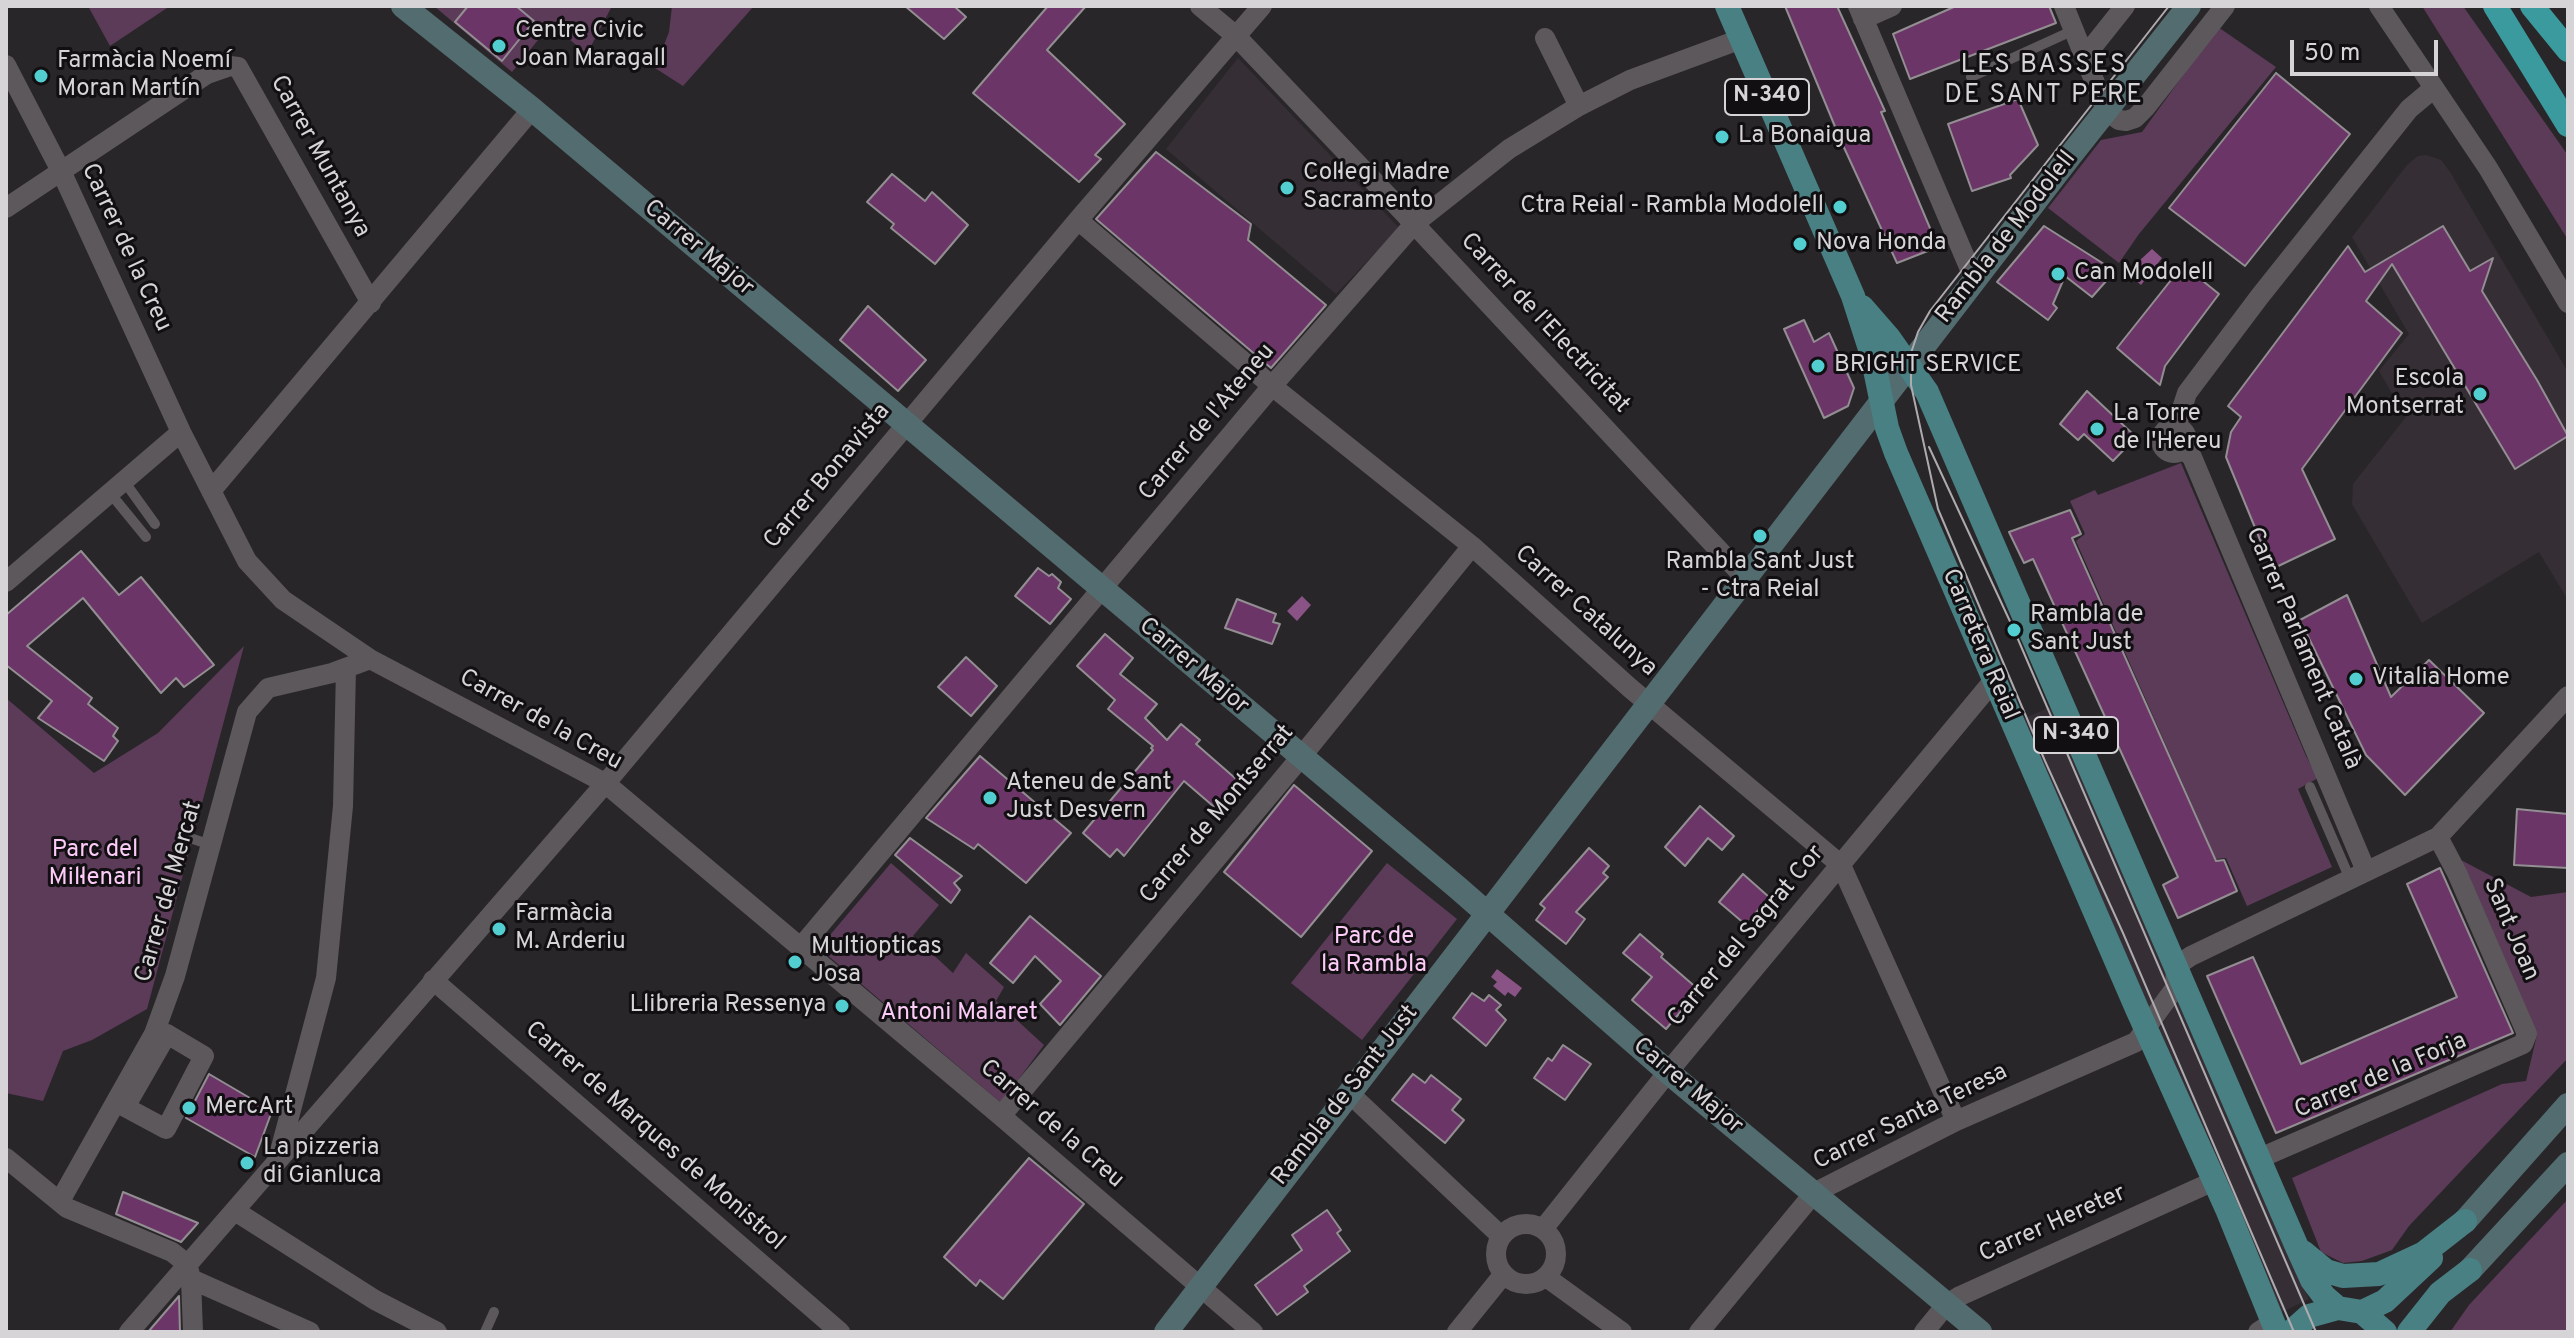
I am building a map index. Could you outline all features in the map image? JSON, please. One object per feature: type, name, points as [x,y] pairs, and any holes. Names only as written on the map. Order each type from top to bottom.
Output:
[{"type":"highway","points":[[2495,6],[2568,125]]},
{"type":"highway","points":[[2532,6],[2568,50]]},
{"type":"main road","name":"Carretera Reial","points":[[1727,6],[1853,296],[1872,355],[1881,402],[1896,453],[2214,1181],[2275,1330]]},
{"type":"main road","name":"Carretera Reial","points":[[1853,296],[1927,392],[2312,1280],[2324,1296],[2350,1310]]},
{"type":"main road","points":[[2297,1247],[2326,1271],[2343,1276],[2379,1274],[2398,1268],[2424,1253],[2465,1221]]},
{"type":"main road","points":[[2350,1310],[2385,1301],[2465,1221]]},
{"type":"main road","points":[[2409,1332],[2440,1293],[2470,1270]]},
{"type":"main road","points":[[2428,1332],[2470,1270]]},
{"type":"main road","name":"N-340","points":[[2275,1330],[2309,1316],[2350,1310],[2385,1332]]},
{"type":"street","name":"Carrer Major","points":[[403,6],[532,109],[1458,888],[1668,1072],[1980,1332]]},
{"type":"street","name":"Carrer de l'Electricitat","points":[[1200,6],[1236,36],[1745,578]]},
{"type":"street","name":"Carrer Bonavista","points":[[189,1272],[235,1211],[605,783],[1262,6]]},
{"type":"street","points":[[1892,6],[1861,12],[1975,281]]},
{"type":"street","points":[[2064,6],[2106,110],[2119,120],[2135,118],[2225,6]]},
{"type":"street","points":[[2086,55],[2125,6]]},
{"type":"street","name":"Rambla de Modolell","points":[[1909,367],[2189,6]]},
{"type":"street","points":[[2379,6],[2488,168],[2568,303]]},
{"type":"street","points":[[1545,38],[1579,106]]},
{"type":"street","name":"Carrer de l'Ateneu","points":[[801,947],[1272,386],[1414,224],[1509,149],[1579,106],[1630,80],[1741,39]]},
{"type":"street","name":"Carrer de la Creu","points":[[6,65],[61,171],[181,432],[247,561],[283,600],[370,659],[605,783],[1253,1332]]},
{"type":"street","name":"Carrer Muntanya","points":[[6,208],[207,74],[230,66],[238,67],[371,303]]},
{"type":"street","name":"Carrer Parlament Català","points":[[2358,875],[2192,457],[2184,450],[2187,436],[2176,427],[2187,393],[2260,296],[2409,109],[2434,88]]},
{"type":"street","points":[[211,491],[532,109]]},
{"type":"street","name":"Carrer Catalunya","points":[[1078,220],[1272,386],[1472,546],[1649,704],[1841,865],[1956,1121]]},
{"type":"street","name":"Rambla de Sant Just","points":[[1166,1332],[1909,367]]},
{"type":"street","points":[[6,582],[181,432]]},
{"type":"street","name":"Carrer de Montserrat","points":[[1001,1116],[1301,757],[1472,546]]},
{"type":"street","name":"Carrer del Mercat","points":[[60,1201],[154,1034],[175,976],[202,842],[247,712],[268,688],[370,659]]},
{"type":"street","points":[[276,1163],[326,978],[343,806],[346,668]]},
{"type":"street","name":"Carrer del Sagrat Cor","points":[[1543,1229],[1668,1072],[1994,680]]},
{"type":"street","points":[[2146,1030],[2175,988],[2176,966],[2438,837],[2568,696]]},
{"type":"street","name":"Sant Joan","points":[[2438,837],[2457,873],[2527,1034],[2523,1044]]},
{"type":"street","name":"Carrer de Marques de Monistrol","points":[[433,980],[840,1332]]},
{"type":"street","name":"Carrer Santa Teresa","points":[[1699,1332],[1814,1193],[1956,1121],[2123,1049],[2136,1042],[2146,1030]]},
{"type":"street","points":[[167,1034],[204,1056],[166,1129],[125,1107],[167,1034]]},
{"type":"street","name":"Carrer de la Forja","points":[[2260,1158],[2523,1044]]},
{"type":"street","points":[[1349,1093],[1501,1236]]},
{"type":"street","points":[[2465,1221],[2568,1105]]},
{"type":"street","points":[[6,1158],[67,1208],[172,1252],[189,1272],[310,1332]]},
{"type":"street","points":[[2470,1270],[2568,1164]]},
{"type":"street","name":"Carrer Hereter","points":[[1924,1332],[1946,1305],[1960,1296],[2214,1181]]},
{"type":"street","points":[[235,1211],[375,1300],[437,1332]]},
{"type":"street","points":[[1521,1225],[1543,1229],[1552,1239],[1556,1252],[1554,1265],[1546,1277],[1524,1285],[1503,1275],[1495,1256],[1501,1236],[1521,1225]]},
{"type":"street","points":[[129,1332],[189,1272]]},
{"type":"street","points":[[189,1272],[193,1332]]},
{"type":"street","points":[[1457,1332],[1503,1275]]},
{"type":"street","points":[[1546,1277],[1622,1332]]},
{"type":"lane","points":[[1971,77],[2074,30]]},
{"type":"lane","points":[[117,487],[155,524]]},
{"type":"lane","points":[[117,487],[146,537]]},
{"type":"lane","points":[[2310,787],[2358,875]]},
{"type":"lane","points":[[485,1332],[494,1312]]},
{"type":"shaded area","name":"Col·legi Madre Sacramento","points":[[1238,58],[1399,228],[1336,294],[1166,149]]},
{"type":"shaded area","name":"Escola Montserrat","points":[[2418,156],[2441,160],[2450,172],[2568,372],[2568,600],[2539,552],[2422,623],[2352,504],[2353,484],[2406,417],[2379,371],[2409,334],[2352,237],[2407,165]]},
{"type":"shaded area","points":[[2152,249],[2162,258],[2141,285],[2130,275]]},
{"type":"shaded area","points":[[1302,596],[1311,605],[1297,621],[1287,611]]},
{"type":"shaded area","points":[[2052,706],[2169,978],[2149,1010],[2023,719]]},
{"type":"shaded area","points":[[1497,969],[1522,988],[1515,997],[1508,992],[1505,996],[1493,986],[1497,982],[1491,977]]},
{"type":"shaded area","points":[[2179,999],[2309,1299],[2280,1313],[2158,1031]]},
{"type":"green space","points":[[88,6],[170,6],[110,46]]},
{"type":"green space","points":[[434,6],[612,6],[587,54],[551,24],[512,72]]},
{"type":"green space","points":[[672,6],[754,6],[683,86],[655,68],[669,32]]},
{"type":"green space","points":[[2422,6],[2463,6],[2567,154],[2568,240]]},
{"type":"green space","points":[[2218,27],[2276,67],[2139,234],[2119,263],[2048,208],[2101,140],[2142,132]]},
{"type":"green space","points":[[2181,463],[2318,778],[2298,789],[2332,867],[2247,906],[2226,858],[2216,859],[2076,541],[2085,534],[2070,501],[2095,490],[2098,495]]},
{"type":"green space","name":"Parc del Mil·lenari","points":[[244,646],[147,1009],[92,1040],[63,1051],[43,1101],[6,1093],[6,698],[94,773],[158,733]]},
{"type":"green space","points":[[2461,860],[2531,897],[2568,892],[2568,1058],[2409,1226],[2392,1250],[2362,1261],[2343,1263],[2321,1252],[2292,1178],[2502,1084],[2526,1081],[2537,1035]]},
{"type":"green space","name":"Antoni Malaret","points":[[891,863],[939,905],[913,936],[953,973],[966,953],[1004,987],[996,1001],[1044,1045],[1001,1103],[819,948]]},
{"type":"green space","name":"Parc de la Rambla","points":[[1387,863],[1457,919],[1362,1040],[1291,983]]},
{"type":"green space","points":[[2568,1199],[2568,1332],[2450,1332],[2469,1305]]},
{"type":"building","name":"Centre Civic Joan Maragall","points":[[468,6],[516,6],[534,21],[502,61],[455,22]]},
{"type":"building","points":[[905,6],[954,6],[966,17],[944,39]]},
{"type":"building","points":[[1048,6],[1086,6],[1047,50],[1125,124],[1095,155],[1101,159],[1079,182],[973,93]]},
{"type":"building","points":[[1785,6],[1837,6],[1885,111],[1881,112],[1938,247],[1897,263],[1841,141]]},
{"type":"building","points":[[1956,6],[2049,6],[2056,23],[1910,79],[1893,34]]},
{"type":"building","points":[[2276,73],[2350,134],[2245,266],[2169,208]]},
{"type":"building","points":[[2018,99],[2038,145],[2010,175],[2011,178],[1972,191],[1948,124]]},
{"type":"building","points":[[1156,152],[1251,224],[1248,240],[1326,305],[1271,368],[1096,219]]},
{"type":"building","points":[[892,174],[925,201],[932,192],[968,225],[935,264],[891,228],[894,224],[867,202]]},
{"type":"building","name":"Can Modolell","points":[[2044,226],[2115,271],[2092,297],[2065,276],[2053,304],[2057,308],[2048,320],[1997,282]]},
{"type":"building","points":[[2443,226],[2470,271],[2493,258],[2482,291],[2568,436],[2515,469],[2392,264],[2366,301],[2402,333],[2302,469],[2335,539],[2272,569],[2226,457],[2231,432],[2241,417],[2228,406],[2348,246],[2365,272]]},
{"type":"building","points":[[2183,265],[2219,294],[2165,366],[2160,385],[2117,348]]},
{"type":"building","points":[[868,306],[926,360],[898,391],[840,340]]},
{"type":"building","points":[[1804,320],[1814,342],[1829,333],[1854,388],[1848,406],[1824,418],[1784,329]]},
{"type":"building","name":"La Torre de l'Hereu","points":[[2087,391],[2136,437],[2113,461],[2084,434],[2078,440],[2060,424]]},
{"type":"building","points":[[2070,510],[2081,534],[2072,538],[2216,861],[2224,860],[2237,891],[2178,918],[2163,885],[2178,877],[2033,559],[2024,563],[2009,532]]},
{"type":"building","points":[[81,551],[119,595],[141,577],[214,665],[184,687],[176,678],[161,693],[83,598],[27,646],[92,698],[88,704],[118,728],[113,736],[118,741],[104,761],[38,718],[52,701],[6,665],[6,615]]},
{"type":"building","points":[[1038,568],[1061,582],[1058,588],[1071,599],[1050,624],[1015,596]]},
{"type":"building","name":"Vitalia Home","points":[[2347,595],[2391,697],[2429,660],[2484,713],[2405,795],[2366,755],[2300,620]]},
{"type":"building","points":[[1237,599],[1276,614],[1273,622],[1280,624],[1272,644],[1225,628]]},
{"type":"building","points":[[1105,634],[1133,658],[1120,674],[1157,704],[1145,718],[1167,740],[1181,724],[1200,740],[1196,744],[1243,785],[1220,812],[1184,781],[1124,856],[1117,849],[1110,857],[1083,833],[1153,750],[1153,746],[1108,709],[1115,700],[1077,666]]},
{"type":"building","points":[[966,657],[997,686],[971,716],[938,687]]},
{"type":"building","points":[[980,756],[1071,833],[1026,883],[978,844],[974,849],[926,818]]},
{"type":"building","points":[[1294,785],[1372,851],[1301,937],[1224,872]]},
{"type":"building","points":[[1700,806],[1734,836],[1722,850],[1708,838],[1685,866],[1665,847]]},
{"type":"building","points":[[2517,809],[2568,814],[2568,868],[2514,865]]},
{"type":"building","points":[[910,838],[962,876],[954,883],[960,890],[951,903],[895,855]]},
{"type":"building","points":[[1589,848],[1609,866],[1603,873],[1608,877],[1576,912],[1585,919],[1566,944],[1536,920],[1545,908],[1540,904]]},
{"type":"building","points":[[2440,868],[2513,1033],[2276,1133],[2207,976],[2253,957],[2301,1064],[2457,997],[2407,884]]},
{"type":"building","points":[[1743,874],[1769,897],[1746,925],[1719,902]]},
{"type":"building","points":[[1030,916],[1101,976],[1060,1025],[1040,1004],[1061,981],[1035,956],[1013,983],[990,963]]},
{"type":"building","points":[[1640,934],[1699,990],[1666,1029],[1632,1000],[1652,977],[1623,953]]},
{"type":"building","points":[[1472,993],[1484,1001],[1489,995],[1501,1005],[1496,1010],[1506,1020],[1486,1046],[1453,1018]]},
{"type":"building","points":[[1563,1045],[1591,1064],[1565,1100],[1534,1078],[1548,1058],[1552,1061]]},
{"type":"building","points":[[209,1074],[272,1111],[255,1157],[186,1118]]},
{"type":"building","points":[[1413,1074],[1425,1083],[1431,1075],[1461,1099],[1452,1110],[1464,1120],[1445,1143],[1392,1100]]},
{"type":"building","points":[[1029,1158],[1084,1204],[1003,1299],[980,1280],[976,1286],[944,1257]]},
{"type":"building","points":[[123,1192],[198,1223],[181,1242],[116,1214]]},
{"type":"building","points":[[1327,1210],[1341,1230],[1337,1233],[1350,1251],[1304,1286],[1308,1292],[1277,1315],[1255,1285],[1302,1250],[1292,1235]]},
{"type":"building","points":[[179,1296],[180,1332],[148,1332]]},
{"type":"tram line","points":[[2169,6],[1930,311],[1911,353],[1911,385],[1938,509],[2294,1332]]},
{"type":"tram line","points":[[1929,447],[2014,630],[2316,1332]]},
{"type":"place","name":"Centre Civic Joan Maragall","points":[[499,46]]},
{"type":"place","name":"Farmàcia Noemí Moran Martín","points":[[41,76]]},
{"type":"place","name":"La Bonaigua","points":[[1722,137]]},
{"type":"place","name":"Col·legi Madre Sacramento","points":[[1287,188]]},
{"type":"place","name":"Ctra Reial - Rambla Modolell","points":[[1840,207]]},
{"type":"place","name":"Nova Honda","points":[[1800,244]]},
{"type":"place","name":"Can Modolell","points":[[2058,274]]},
{"type":"place","name":"BRIGHT SERVICE","points":[[1818,366]]},
{"type":"place","name":"Escola Montserrat","points":[[2480,394]]},
{"type":"place","name":"La Torre de l'Hereu","points":[[2097,429]]},
{"type":"place","name":"Rambla Sant Just - Ctra Reial","points":[[1760,536]]},
{"type":"place","name":"Rambla de Sant Just","points":[[2014,630]]},
{"type":"place","name":"Vitalia Home","points":[[2356,679]]},
{"type":"place","name":"Ateneu de Sant Just Desvern","points":[[990,798]]},
{"type":"place","name":"Farmàcia M. Arderiu","points":[[499,929]]},
{"type":"place","name":"Multiopticas Josa","points":[[795,962]]},
{"type":"place","name":"Llibreria Ressenya","points":[[842,1006]]},
{"type":"place","name":"MercArt","points":[[189,1108]]},
{"type":"place","name":"La pizzeria di Gianluca","points":[[247,1163]]},
{"type":"district","name":"LES BASSES DE SANT PERE","points":[[2044,82]]}]
